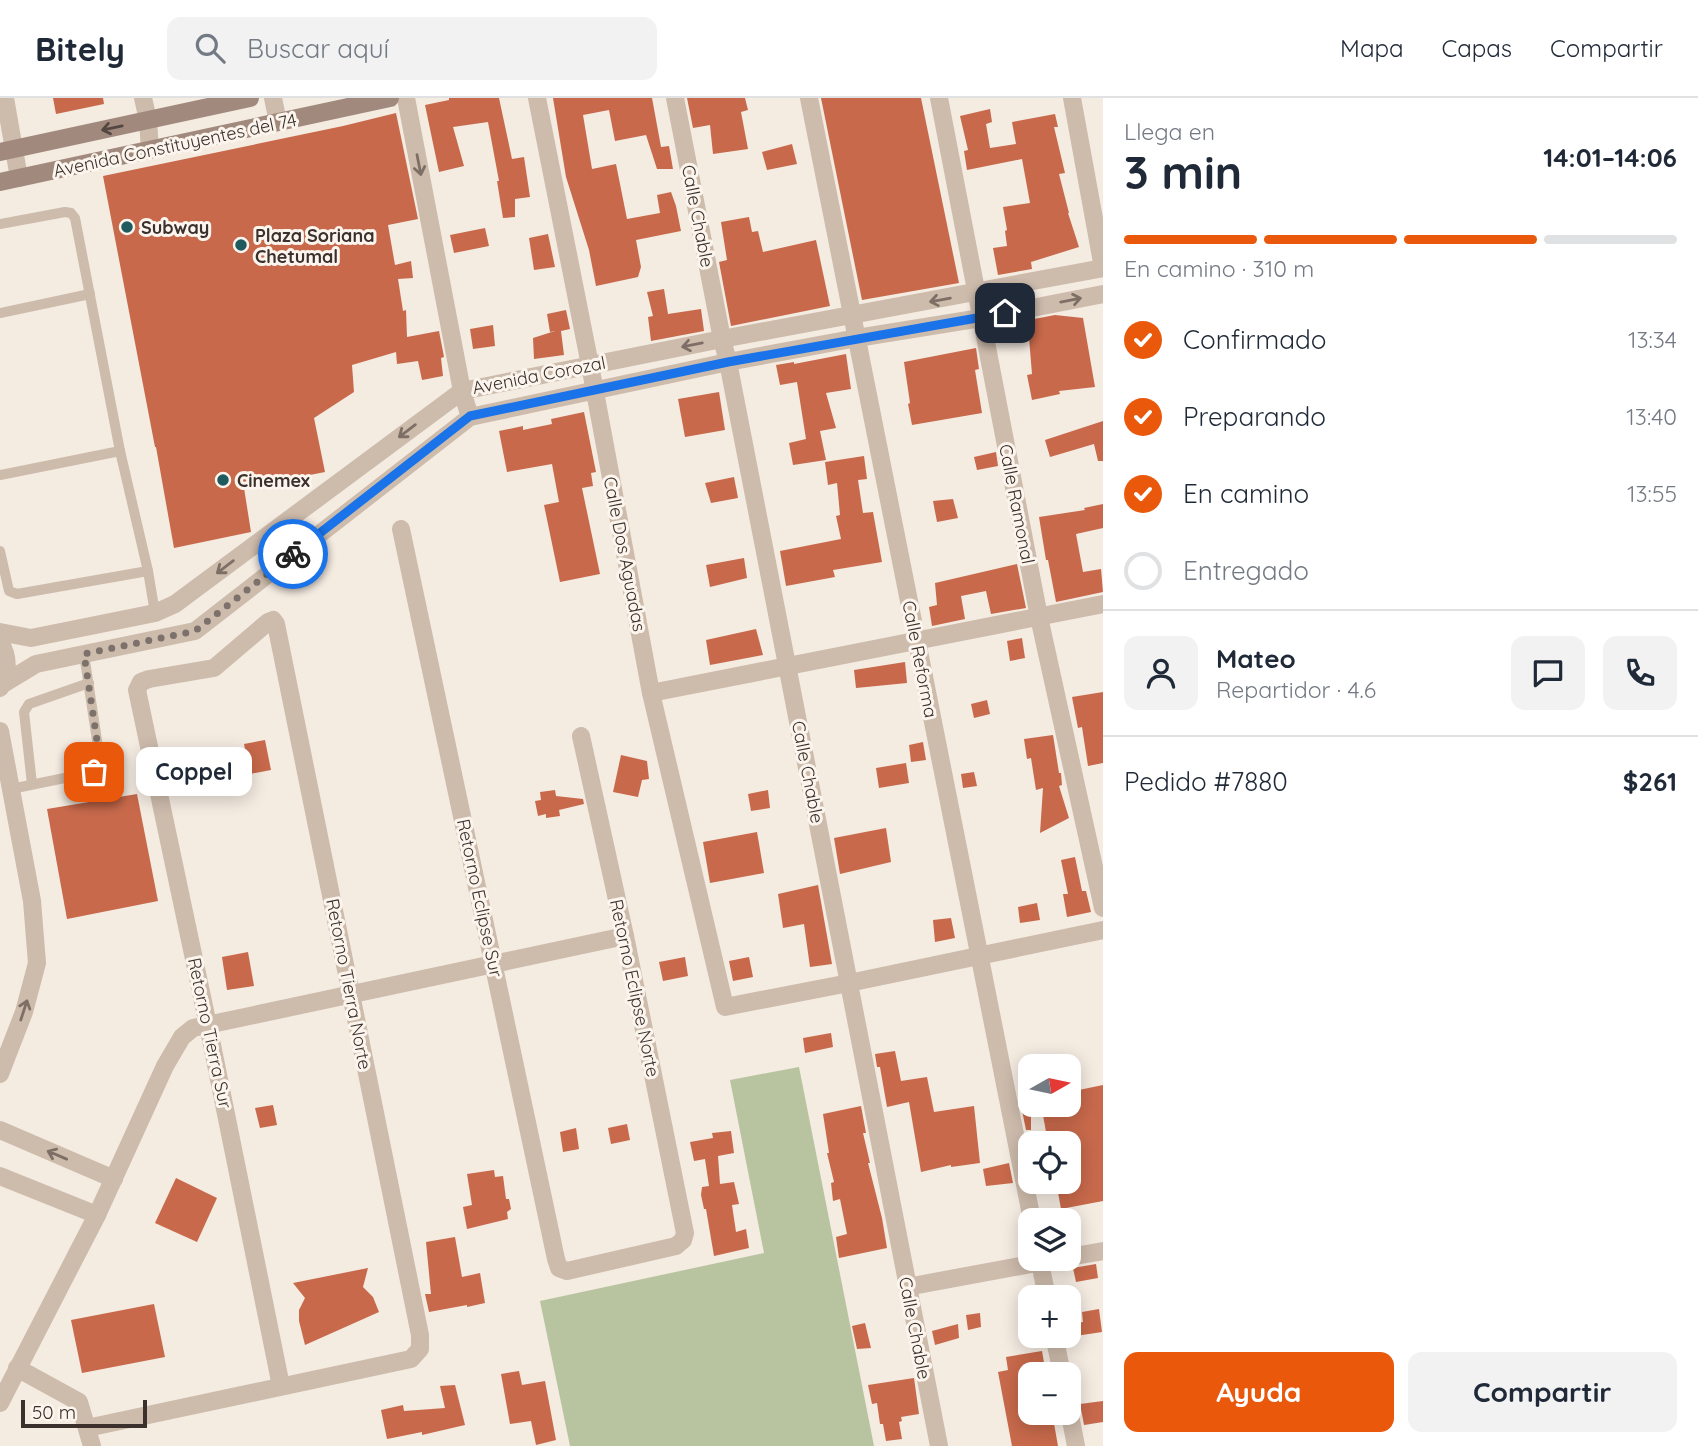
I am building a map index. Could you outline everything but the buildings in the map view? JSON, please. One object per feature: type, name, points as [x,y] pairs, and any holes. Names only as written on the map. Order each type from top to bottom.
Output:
[{"type":"main road","name":"Avenida Constituyentes del 74","points":[[7,150],[250,98]]},
{"type":"main road","name":"Avenida Constituyentes del 74","points":[[0,182],[390,98]]},
{"type":"street","points":[[5,98],[7,150],[19,178]]},
{"type":"street","points":[[143,98],[150,150]]},
{"type":"street","points":[[273,98],[278,122]]},
{"type":"street","points":[[406,98],[462,391],[470,416]]},
{"type":"street","name":"Calle Dos Aguadas","points":[[537,98],[651,693],[725,1007],[849,984]]},
{"type":"street","name":"Calle Chable","points":[[675,98],[939,1446]]},
{"type":"street","name":"Calle Reforma","points":[[809,98],[1030,1208]]},
{"type":"street","name":"Calle Ramonal","points":[[939,98],[1039,617],[1103,908]]},
{"type":"street","points":[[1072,98],[1103,268]]},
{"type":"street","name":"Avenida Corozal","points":[[0,632],[31,638],[155,613],[175,604],[462,391],[1103,268]]},
{"type":"street","name":"Avenida Corozal","points":[[2,686],[36,664],[195,631],[470,416],[728,362],[1103,294]]},
{"type":"street","name":"Retorno Eclipse Sur","points":[[401,529],[559,1268]]},
{"type":"street","points":[[651,693],[1103,604]]},
{"type":"street","name":"Retorno Tierra Sur","points":[[273,620],[214,668],[149,679],[141,682],[137,690],[281,1387]]},
{"type":"street","name":"Retorno Tierra Norte","points":[[273,620],[420,1335],[419,1349],[411,1359],[281,1387]]},
{"type":"street","points":[[0,642],[7,660],[7,672],[2,686]]},
{"type":"street","points":[[0,731],[32,901],[37,962],[24,1012],[0,1073]]},
{"type":"street","name":"Retorno Eclipse Norte","points":[[559,1268],[567,1271],[676,1246],[683,1240],[685,1233],[625,936],[581,736]]},
{"type":"street","points":[[849,984],[1103,930]]},
{"type":"street","points":[[0,1403],[97,1215],[165,1066],[181,1037],[193,1028],[625,936]]},
{"type":"street","points":[[0,1130],[114,1179]]},
{"type":"street","points":[[0,1176],[97,1215]]},
{"type":"street","points":[[1081,1255],[1103,1251]]},
{"type":"street","points":[[907,1287],[1018,1264]]},
{"type":"street","points":[[17,1368],[79,1402],[92,1446]]},
{"type":"street","points":[[87,1428],[281,1387]]},
{"type":"street","points":[[1072,1425],[1076,1446]]},
{"type":"lane","points":[[0,224],[65,212],[71,213],[75,218],[120,451],[155,613]]},
{"type":"lane","points":[[0,313],[90,294]]},
{"type":"lane","points":[[0,475],[120,451]]},
{"type":"lane","points":[[0,551],[9,591],[17,594],[148,571]]},
{"type":"lane","points":[[11,789],[94,772],[101,767],[84,654]]},
{"type":"lane","points":[[32,785],[24,712],[29,704],[89,683]]},
{"type":"green space","points":[[799,1067],[874,1446],[570,1446],[540,1301],[764,1253],[730,1080]]},
{"type":"way so far","points":[[94,772],[101,767],[84,654],[195,631],[293,554]]},
{"type":"place","name":"Subway","points":[[127,227]]},
{"type":"place","name":"Plaza Soriana Chetumal","points":[[241,245]]},
{"type":"place","name":"Cinemex","points":[[223,480]]},
{"type":"place","name":"Coppel","points":[[94,772]]},
{"type":"route","points":[[293,554],[470,416],[728,362],[1005,313]]}]
